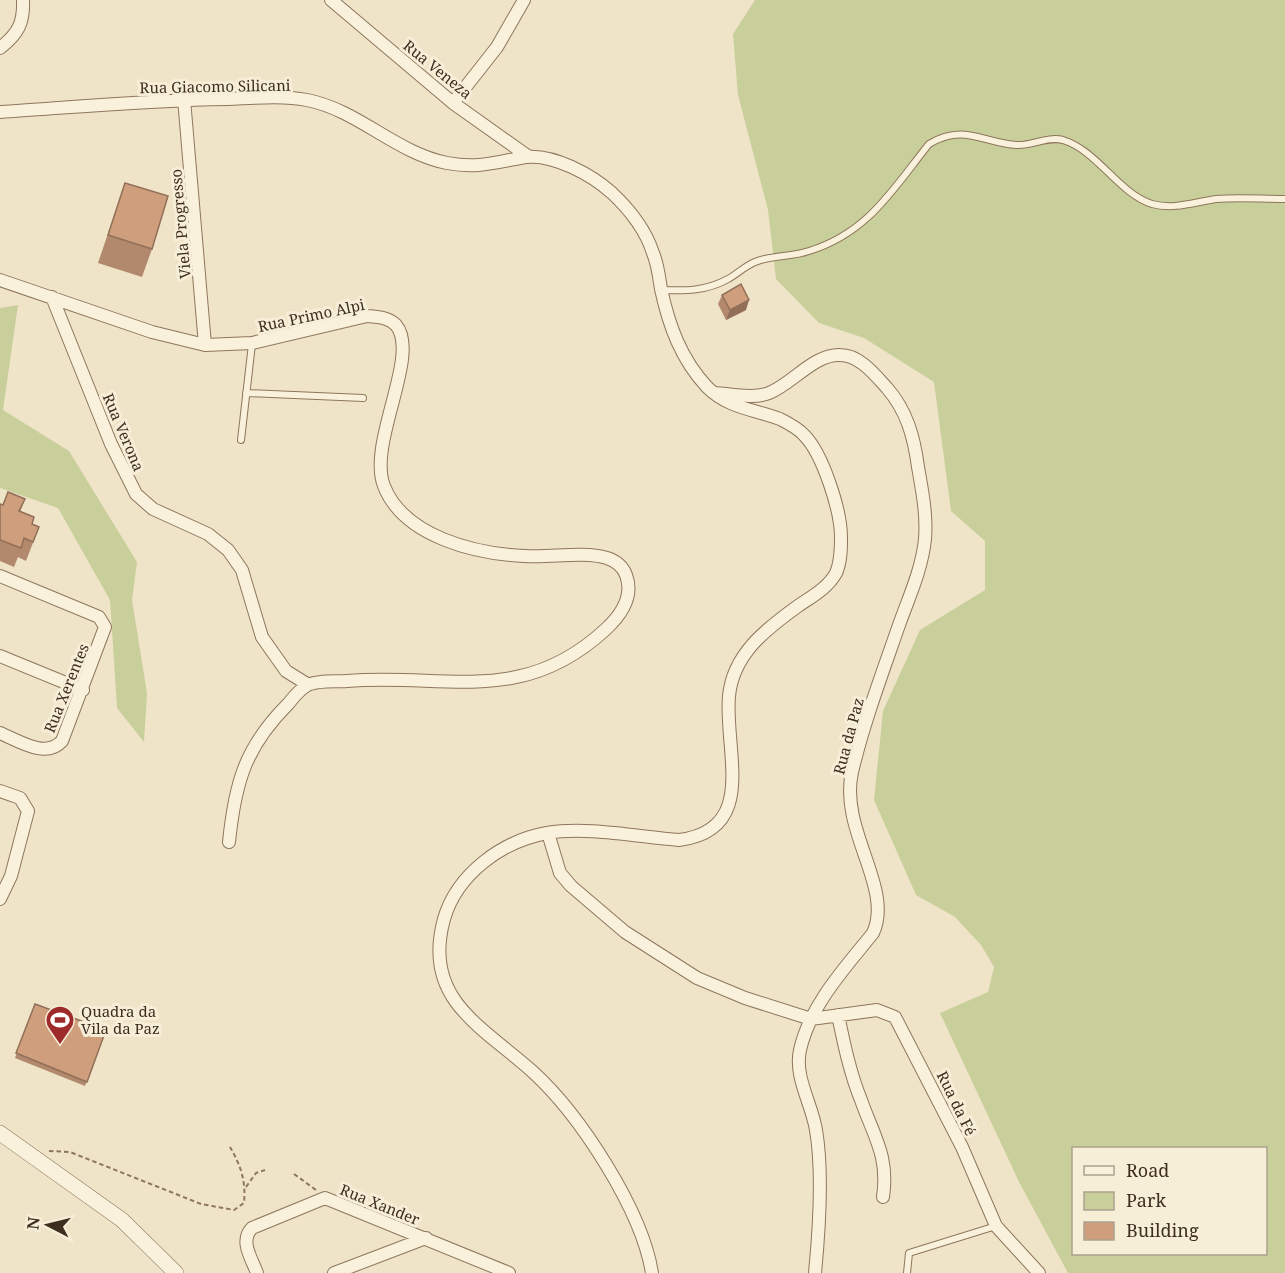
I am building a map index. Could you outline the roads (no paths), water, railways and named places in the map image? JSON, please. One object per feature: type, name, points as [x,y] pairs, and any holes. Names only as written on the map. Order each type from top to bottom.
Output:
[{"type":"street","points":[[0,48],[18,32],[24,17],[23,0]]},
{"type":"street","name":"Rua Veneza","points":[[331,0],[453,103],[529,157]]},
{"type":"street","points":[[453,103],[497,47],[524,0]]},
{"type":"street","name":"Rua Giacomo Silicani","points":[[0,112],[184,99],[307,100],[332,107],[413,152],[443,162],[474,167],[529,157],[555,161],[599,183],[613,194],[646,238],[653,252],[661,290],[680,351],[714,393],[729,404],[794,426],[805,435],[814,449],[830,485],[842,532],[841,555],[835,573],[820,591],[753,641],[741,658],[729,695],[731,798],[724,817],[714,829],[696,838],[679,840],[595,833],[548,833],[502,850],[480,865],[461,885],[447,911],[440,937],[439,960],[444,982],[456,1001],[474,1021],[534,1073],[562,1102],[581,1128],[634,1212],[652,1273]]},
{"type":"street","name":"Viela Progresso","points":[[184,99],[206,345]]},
{"type":"street","name":"Rua Primo Alpi","points":[[0,280],[152,332],[206,345],[252,343],[367,316],[383,317],[396,325],[402,339],[402,362],[384,433],[381,462],[383,484],[395,507],[419,527],[446,539],[489,552],[609,559],[618,564],[625,574],[629,588],[626,602],[617,619],[589,645],[557,665],[532,675],[489,682],[363,680],[307,684]]},
{"type":"street","name":"Rua Verona","points":[[51,297],[111,444],[136,494],[153,509],[208,534],[228,550],[242,570],[262,637],[286,671],[307,684]]},
{"type":"street","name":"Rua da Paz","points":[[714,393],[765,395],[827,358],[840,355],[855,359],[870,369],[897,400],[908,422],[922,488],[924,539],[919,567],[873,699],[852,774],[849,798],[852,820],[878,899],[878,922],[811,1019],[798,1063],[816,1128],[819,1154],[814,1273]]},
{"type":"street","name":"Rua Xerentes","points":[[0,576],[99,617],[104,622],[105,633],[62,741],[57,747],[42,750],[0,733]]},
{"type":"street","points":[[0,656],[82,690]]},
{"type":"street","points":[[228,842],[234,795],[248,756],[269,722],[307,684]]},
{"type":"street","points":[[0,791],[20,798],[28,811],[5,874],[0,899]]},
{"type":"street","points":[[548,833],[560,873],[639,942],[698,978],[745,998],[811,1019]]},
{"type":"street","name":"Rua da Fé","points":[[811,1019],[877,1010],[895,1017],[962,1147],[996,1226],[1039,1273]]},
{"type":"street","points":[[838,1015],[861,1100],[881,1145],[886,1175],[883,1197]]},
{"type":"street","points":[[0,1133],[123,1220],[176,1273]]},
{"type":"street","name":"Rua Xander","points":[[257,1273],[246,1244],[248,1233],[252,1228],[325,1198],[509,1273]]},
{"type":"street","points":[[334,1273],[426,1238]]},
{"type":"lane","points":[[661,290],[703,290],[728,279],[756,262],[808,251],[837,240],[862,223],[883,204],[929,144],[938,138],[962,133],[1020,146],[1042,140],[1063,140],[1101,166],[1139,198],[1152,204],[1170,207],[1217,199],[1285,199]]},
{"type":"lane","points":[[240,440],[252,343]]},
{"type":"lane","points":[[246,393],[363,398]]},
{"type":"lane","points":[[907,1273],[909,1253],[996,1226]]},
{"type":"place","name":"Quadra da Vila da Paz","points":[[60,1046]]}]
